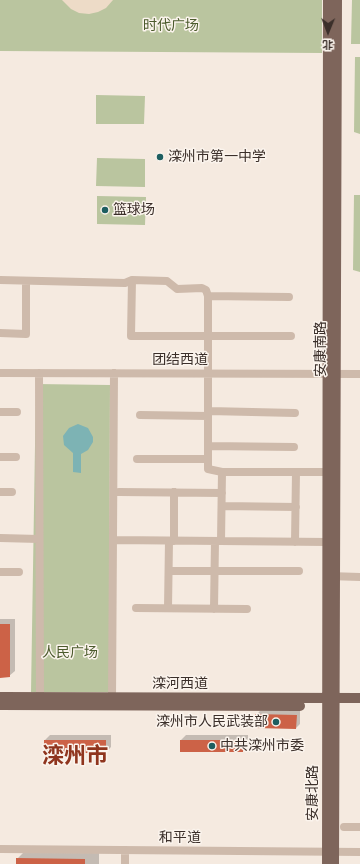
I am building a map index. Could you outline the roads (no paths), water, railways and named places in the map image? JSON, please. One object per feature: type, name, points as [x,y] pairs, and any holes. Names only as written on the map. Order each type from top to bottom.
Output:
[{"type":"main road","name":"安康南路","points":[[328,0],[332,374],[327,472],[327,542],[331,576]]},
{"type":"main road","name":"安康南路","points":[[330,702],[332,374],[337,0]]},
{"type":"main road","name":"滦河西道","points":[[0,697],[330,702],[360,705]]},
{"type":"main road","name":"滦河西道","points":[[0,705],[330,702],[360,698]]},
{"type":"main road","name":"安康北路","points":[[327,864],[330,852],[330,702]]},
{"type":"main road","name":"安康北路","points":[[330,852],[334,864]]},
{"type":"street","points":[[0,280],[26,282],[124,283],[132,280],[167,281],[177,289],[202,288],[206,290],[208,296],[208,469],[222,472],[327,472]]},
{"type":"street","points":[[132,280],[131,336],[291,336]]},
{"type":"street","points":[[0,333],[26,334],[26,282]]},
{"type":"street","points":[[208,296],[289,297]]},
{"type":"street","name":"团结西道","points":[[0,373],[360,374]]},
{"type":"street","points":[[39,373],[40,697]]},
{"type":"street","points":[[112,698],[114,373]]},
{"type":"street","points":[[0,412],[17,412]]},
{"type":"street","points":[[140,415],[295,413]]},
{"type":"street","points":[[208,446],[294,448]]},
{"type":"street","points":[[0,457],[16,457]]},
{"type":"street","points":[[137,459],[208,459]]},
{"type":"street","points":[[214,609],[215,571],[222,506],[222,472]]},
{"type":"street","points":[[295,542],[296,472]]},
{"type":"street","points":[[0,492],[12,492]]},
{"type":"street","points":[[119,492],[222,493]]},
{"type":"street","points":[[168,608],[174,492]]},
{"type":"street","points":[[222,506],[296,507]]},
{"type":"street","points":[[0,538],[40,539]]},
{"type":"street","points":[[113,540],[327,542]]},
{"type":"street","points":[[169,571],[299,571]]},
{"type":"street","points":[[0,572],[19,572]]},
{"type":"street","points":[[331,576],[360,577]]},
{"type":"street","points":[[136,608],[247,609]]},
{"type":"street","points":[[344,827],[360,827]]},
{"type":"street","name":"和平道","points":[[0,849],[360,852]]},
{"type":"street","points":[[125,850],[125,864]]},
{"type":"water","points":[[78,424],[88,428],[93,437],[93,442],[88,450],[81,454],[81,473],[73,472],[73,453],[64,445],[63,436],[69,428]]},
{"type":"place","name":"滦州市第一中学","points":[[160,157]]},
{"type":"place","name":"篮球场","points":[[105,210]]},
{"type":"place","name":"滦州市人民武装部","points":[[276,722]]},
{"type":"place","name":"中共滦州市委","points":[[212,746]]},
{"type":"district","name":"滦州市","points":[[75,756]]},
{"type":"park label","name":"时代广场","points":[[171,26]]},
{"type":"park label","name":"人民广场","points":[[70,653]]}]
